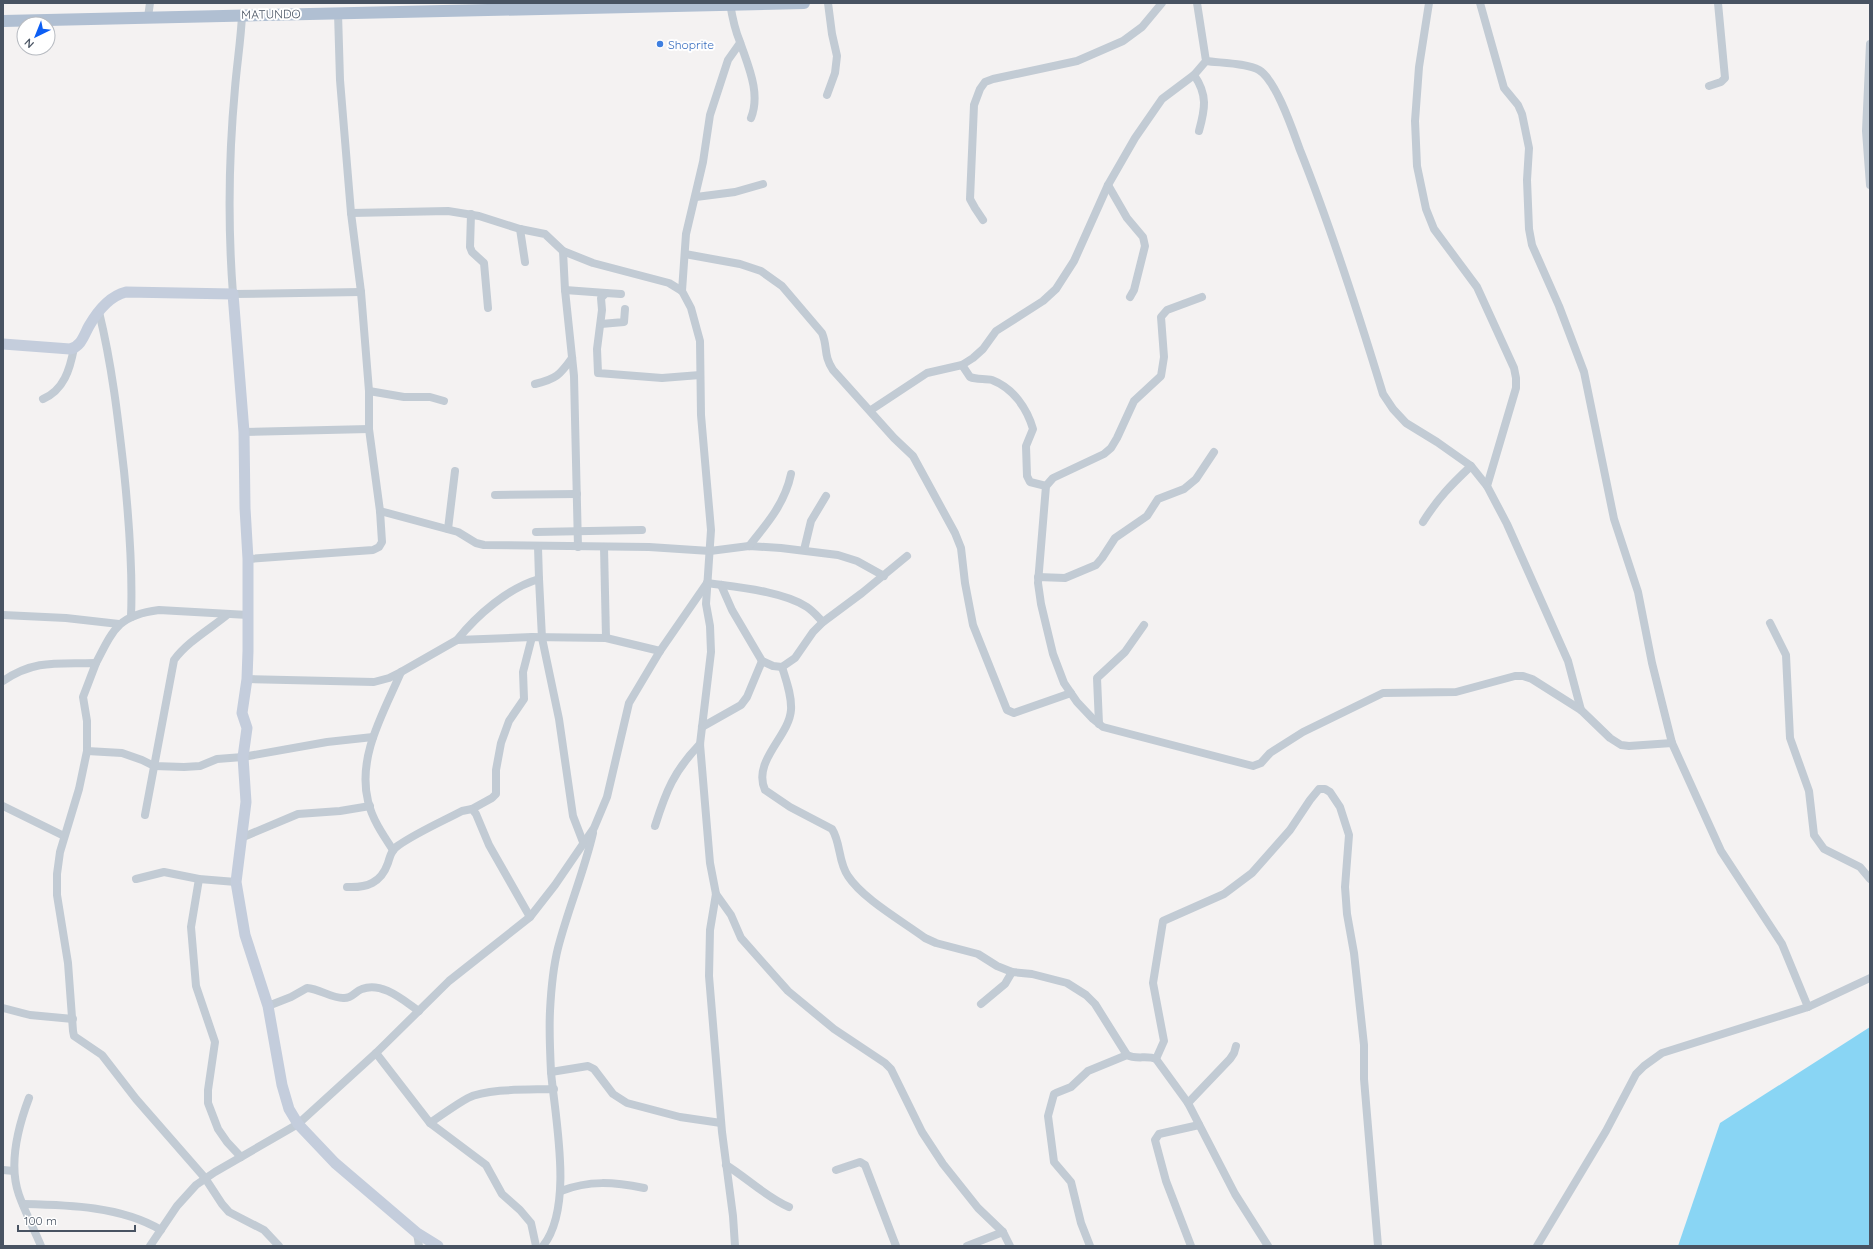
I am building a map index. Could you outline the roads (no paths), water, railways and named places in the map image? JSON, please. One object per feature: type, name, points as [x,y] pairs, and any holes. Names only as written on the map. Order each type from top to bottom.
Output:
[{"type":"main road","name":"MATUNDO","points":[[3,21],[568,6],[804,3]]},
{"type":"street","points":[[148,17],[150,3]]},
{"type":"street","points":[[827,95],[835,73],[837,56],[832,34],[828,3]]},
{"type":"street","points":[[983,220],[971,202],[970,170],[974,136],[974,105],[980,89],[985,82],[993,78],[1077,61],[1123,41],[1142,27],[1162,3]]},
{"type":"street","points":[[871,410],[927,373],[962,365],[978,354],[996,331],[1043,301],[1056,289],[1074,261],[1108,185],[1135,138],[1158,104],[1167,94],[1194,75],[1206,61],[1197,3]]},
{"type":"street","points":[[1430,3],[1418,67],[1415,121],[1417,166],[1426,209],[1434,229],[1476,287],[1514,368],[1516,378],[1516,388],[1487,486]]},
{"type":"street","points":[[1480,3],[1504,88],[1518,105],[1522,114],[1529,148],[1529,229],[1532,245],[1559,306],[1584,372],[1614,519],[1638,592],[1652,663],[1672,743],[1721,851],[1782,944],[1808,1007]]},
{"type":"street","points":[[1709,86],[1721,82],[1725,78],[1718,3]]},
{"type":"street","points":[[730,4],[740,43],[745,54],[753,82],[754,106],[751,118]]},
{"type":"street","points":[[248,559],[376,549],[382,542],[380,511],[369,429],[369,391],[361,292],[351,213],[340,80],[338,13]]},
{"type":"street","points":[[242,15],[235,88],[232,158],[231,256],[244,432],[245,508],[248,559],[248,615],[247,679],[242,713],[247,728],[243,757],[246,802],[236,882],[245,935],[268,1006],[285,1098],[289,1109],[298,1124],[335,1163],[417,1233],[438,1246]]},
{"type":"street","points":[[682,291],[686,234],[696,197],[710,115],[728,60],[740,43]]},
{"type":"street","points":[[1870,44],[1866,131],[1870,183]]},
{"type":"street","points":[[1206,61],[1252,67],[1260,70],[1266,77],[1287,116],[1327,218],[1383,394],[1392,410],[1406,423],[1437,442],[1471,466],[1487,486],[1507,524],[1568,661],[1581,710]]},
{"type":"street","points":[[1194,75],[1201,86],[1205,108],[1199,131]]},
{"type":"street","points":[[696,197],[735,192],[763,184]]},
{"type":"street","points":[[1108,185],[1127,218],[1143,237],[1145,246],[1134,290],[1130,298]]},
{"type":"street","points":[[351,213],[448,211],[471,214],[520,230],[546,234],[564,251],[592,263],[669,283],[682,291],[697,324],[700,341],[701,415],[711,530],[706,604],[710,626],[711,652],[700,744],[710,863],[716,894],[710,930],[709,976],[721,1123],[733,1216],[734,1246]]},
{"type":"street","points":[[471,214],[470,247],[472,252],[484,263],[488,308]]},
{"type":"street","points":[[520,230],[525,262]]},
{"type":"street","points":[[564,251],[565,290],[574,376],[578,547]]},
{"type":"street","points":[[685,254],[755,268],[782,286],[822,333],[828,362],[833,370],[918,463],[959,540],[973,625],[1007,710],[1014,713],[1071,693]]},
{"type":"street","points":[[565,290],[621,294]]},
{"type":"street","points":[[3,344],[70,349],[74,348],[81,342],[88,326],[99,312],[114,297],[126,292],[233,294],[361,292]]},
{"type":"street","points":[[606,293],[601,298],[601,324],[597,349],[597,372],[600,374],[662,378],[700,375]]},
{"type":"street","points":[[1202,297],[1167,310],[1161,317],[1164,357],[1161,376],[1134,401],[1111,448],[1104,454],[1053,478],[1046,486],[1038,576],[1041,604],[1053,654],[1064,683],[1077,702],[1099,724],[1253,766],[1261,763],[1270,753],[1303,732],[1387,692],[1456,692],[1515,676],[1523,676],[1532,679],[1581,710],[1610,738],[1621,745],[1630,746],[1672,743]]},
{"type":"street","points":[[601,324],[624,322],[625,309]]},
{"type":"street","points":[[99,312],[115,387],[128,507],[131,617]]},
{"type":"street","points":[[43,399],[54,392],[66,377],[74,348]]},
{"type":"street","points":[[536,384],[556,378],[572,358]]},
{"type":"street","points":[[962,365],[970,377],[991,380],[1008,389],[1023,407],[1033,428],[1026,446],[1027,476],[1030,482],[1046,486]]},
{"type":"street","points":[[369,391],[404,397],[430,397],[444,401]]},
{"type":"street","points":[[244,432],[369,429]]},
{"type":"street","points":[[1038,576],[1064,578],[1096,565],[1115,538],[1147,516],[1158,499],[1184,489],[1196,480],[1214,452]]},
{"type":"street","points":[[1423,522],[1440,496],[1471,466]]},
{"type":"street","points":[[448,529],[455,471]]},
{"type":"street","points":[[749,546],[780,505],[791,474]]},
{"type":"street","points":[[495,495],[577,494]]},
{"type":"street","points":[[804,550],[811,521],[826,496]]},
{"type":"street","points":[[380,511],[461,533],[476,543],[484,545],[604,548],[649,547],[710,551],[749,546],[804,550],[845,557],[884,576]]},
{"type":"street","points":[[536,532],[642,530]]},
{"type":"street","points":[[538,547],[542,638],[559,718],[573,816],[583,842]]},
{"type":"street","points":[[604,548],[606,638]]},
{"type":"street","points":[[721,585],[732,610],[762,661],[773,666],[782,667],[795,658],[813,632],[823,622],[884,576],[907,556]]},
{"type":"street","points":[[247,679],[374,682],[389,678],[457,640],[480,614],[528,582],[539,579]]},
{"type":"street","points":[[707,583],[758,590],[787,598],[806,606],[823,622]]},
{"type":"street","points":[[543,1246],[551,1233],[561,1191],[557,1110],[552,1072],[550,1012],[557,956],[594,828],[607,797],[629,703],[660,651],[707,583]]},
{"type":"street","points":[[248,615],[159,610],[150,611],[131,617],[119,624],[111,633],[96,663],[83,697],[87,721],[87,751],[79,789],[64,836],[57,874],[57,895],[68,963],[73,1019],[72,1031],[74,1036],[102,1055],[136,1099],[205,1178],[229,1212],[264,1230],[279,1246]]},
{"type":"street","points":[[3,615],[66,618],[119,624]]},
{"type":"street","points":[[146,816],[174,660],[181,650],[227,615]]},
{"type":"street","points":[[1770,623],[1786,655],[1790,738],[1809,791],[1814,835],[1824,849],[1860,867],[1870,879]]},
{"type":"street","points":[[1099,724],[1097,678],[1125,652],[1144,625]]},
{"type":"street","points":[[457,640],[532,637],[606,638],[660,651]]},
{"type":"street","points":[[347,887],[364,887],[378,879],[384,874],[393,850],[398,845],[462,811],[472,809],[492,798],[496,794],[496,770],[501,743],[509,721],[524,700],[522,672],[532,637]]},
{"type":"street","points":[[702,727],[741,705],[747,697],[762,661]]},
{"type":"street","points":[[3,681],[27,668],[45,663],[96,663]]},
{"type":"street","points":[[782,667],[790,697],[791,710],[788,720],[765,765],[762,780],[765,790],[790,807],[832,829],[841,864],[848,876],[861,891],[925,938],[936,943],[978,954],[997,966],[1012,972],[1032,974],[1067,982],[1086,995],[1103,1015],[1127,1056]]},
{"type":"street","points":[[393,850],[382,833],[370,806],[366,788],[368,762],[373,737],[401,672]]},
{"type":"street","points":[[87,751],[122,754],[142,760],[154,766],[200,766],[217,759],[243,757],[327,742],[373,737]]},
{"type":"street","points":[[655,826],[672,779],[684,761],[700,744]]},
{"type":"street","points":[[1156,1059],[1164,1041],[1152,984],[1163,921],[1232,888],[1258,867],[1287,834],[1310,800],[1319,790],[1325,789],[1330,792],[1341,811],[1349,835],[1345,887],[1347,914],[1354,953],[1364,1045],[1364,1079],[1378,1246]]},
{"type":"street","points":[[3,806],[64,836]]},
{"type":"street","points":[[241,838],[298,814],[340,812],[370,806]]},
{"type":"street","points":[[472,809],[476,814],[489,845],[530,917]]},
{"type":"street","points":[[150,1246],[177,1206],[196,1185],[205,1178],[298,1124],[376,1053],[449,981],[530,917],[555,885],[594,828]]},
{"type":"street","points":[[136,879],[164,872],[198,879],[236,882]]},
{"type":"street","points":[[198,879],[191,927],[196,986],[215,1042],[208,1090],[208,1103],[218,1129],[227,1142],[241,1157]]},
{"type":"street","points":[[716,894],[731,914],[741,938],[788,991],[834,1029],[885,1063],[890,1069],[922,1132],[943,1164],[978,1208],[1003,1232],[1010,1246]]},
{"type":"street","points":[[981,1004],[1005,984],[1012,972]]},
{"type":"street","points":[[1537,1246],[1606,1131],[1636,1074],[1644,1066],[1662,1053],[1808,1007],[1870,978]]},
{"type":"street","points":[[268,1006],[292,997],[307,988],[343,999],[350,998],[364,988],[371,988],[392,993],[419,1011]]},
{"type":"street","points":[[3,1008],[30,1015],[73,1019]]},
{"type":"street","points":[[1188,1103],[1230,1059],[1236,1046]]},
{"type":"street","points":[[376,1053],[430,1123],[486,1165],[502,1194],[520,1210],[531,1223],[536,1246]]},
{"type":"street","points":[[1090,1246],[1081,1223],[1072,1182],[1054,1162],[1048,1113],[1056,1093],[1071,1087],[1088,1071],[1127,1056],[1150,1057],[1156,1059],[1188,1103],[1235,1194],[1268,1246]]},
{"type":"street","points":[[552,1072],[588,1066],[594,1069],[613,1094],[627,1103],[680,1117],[721,1123]]},
{"type":"street","points":[[430,1123],[468,1098],[477,1095],[512,1091],[554,1089]]},
{"type":"street","points":[[29,1098],[18,1135],[14,1171],[18,1194],[41,1246]]},
{"type":"street","points":[[1192,1246],[1166,1181],[1155,1140],[1159,1134],[1174,1129],[1199,1125]]},
{"type":"street","points":[[836,1170],[860,1162],[865,1164],[896,1246]]},
{"type":"street","points":[[726,1165],[746,1177],[778,1202],[789,1207]]},
{"type":"street","points":[[3,1170],[14,1171]]},
{"type":"street","points":[[561,1191],[576,1186],[605,1182],[644,1188]]},
{"type":"street","points":[[23,1204],[45,1204],[105,1210],[130,1216],[161,1230]]},
{"type":"street","points":[[967,1246],[1003,1232]]},
{"type":"street","points":[[417,1233],[418,1246]]},
{"type":"water","points":[[1870,1027],[1870,1246],[1678,1246],[1720,1123]]},
{"type":"place","name":"Shoprite","points":[[660,44]]}]
